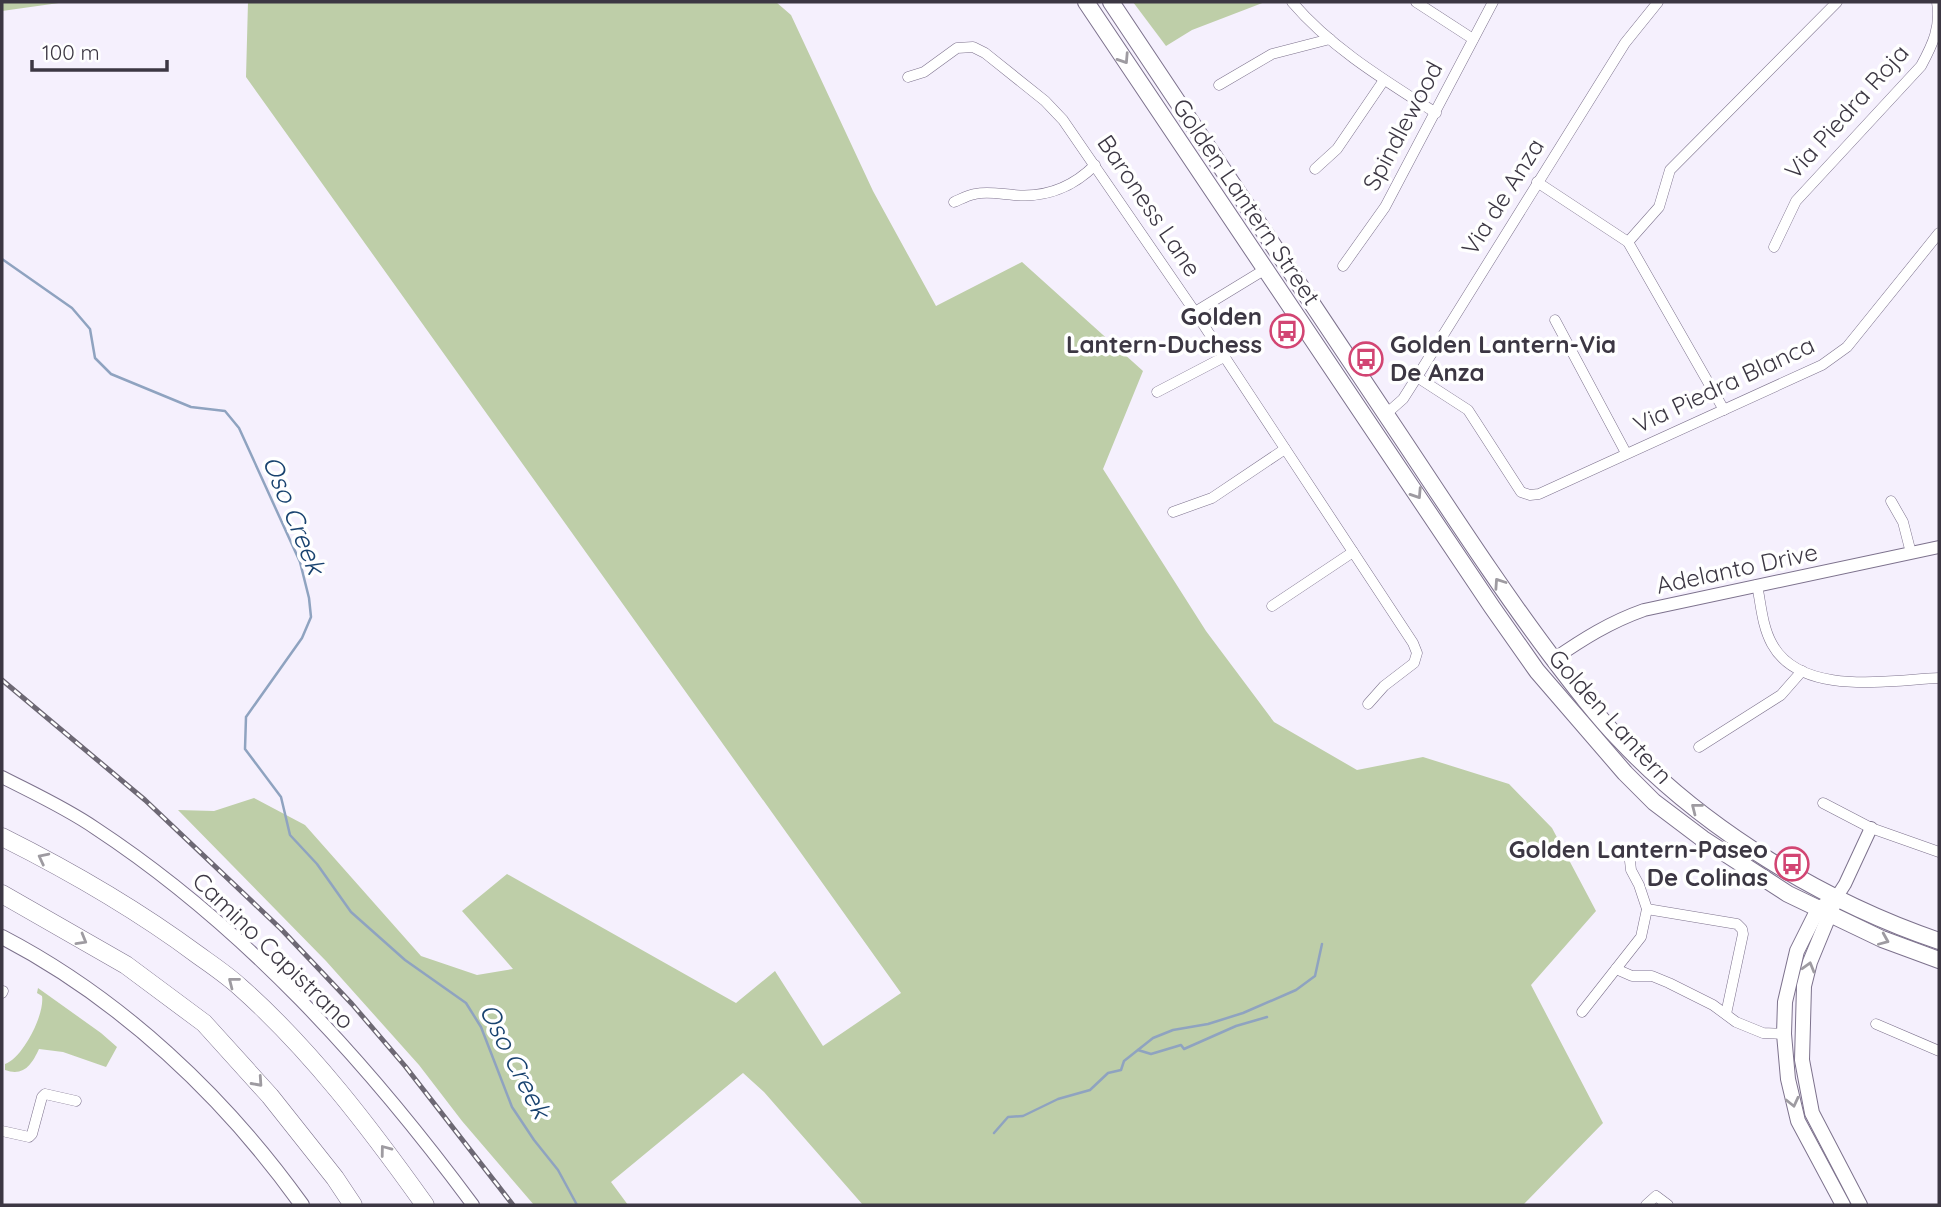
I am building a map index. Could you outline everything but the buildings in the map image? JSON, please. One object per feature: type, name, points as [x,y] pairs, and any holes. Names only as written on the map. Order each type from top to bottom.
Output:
[{"type":"highway","points":[[2,837],[51,862],[153,922],[239,986],[314,1062],[383,1146],[425,1205]]},
{"type":"highway","points":[[2,894],[125,965],[204,1023],[270,1096],[353,1205]]},
{"type":"main road","name":"Golden Lantern Street","points":[[1086,2],[1370,426]]},
{"type":"main road","name":"Golden Lantern Street","points":[[1111,2],[1386,414]]},
{"type":"main road","points":[[1265,233],[1260,246],[1264,257],[1264,270],[1275,269],[1281,275],[1293,276]]},
{"type":"main road","points":[[1360,410],[1367,408],[1375,414],[1386,414],[1390,437],[1386,446]]},
{"type":"main road","name":"Golden Lantern","points":[[1386,414],[1501,586],[1576,690],[1616,736],[1689,803],[1763,855],[1836,898],[1939,941]]},
{"type":"main road","name":"Golden Lantern","points":[[1370,426],[1537,671],[1625,773],[1665,810],[1751,871],[1824,912],[1882,939],[1939,960]]},
{"type":"main road","points":[[1492,607],[1501,610],[1542,660],[1554,659],[1554,679],[1586,722],[1590,732]]},
{"type":"main road","points":[[1836,898],[1797,951],[1785,1002],[1784,1034],[1788,1079],[1798,1121],[1843,1205]]},
{"type":"main road","points":[[1824,912],[1804,986],[1802,1060],[1812,1113],[1860,1205]]},
{"type":"main road","points":[[2,937],[36,954],[73,978],[139,1028],[216,1102],[252,1141],[302,1205]]},
{"type":"main road","points":[[1784,1034],[1801,1034]]},
{"type":"street","points":[[1292,2],[1330,39],[1384,80],[1436,113]]},
{"type":"street","points":[[1416,2],[1474,39]]},
{"type":"street","name":"Spindlewood","points":[[1343,266],[1385,207],[1493,2]]},
{"type":"street","name":"Via de Anza","points":[[1386,414],[1403,399],[1625,43],[1658,2]]},
{"type":"street","points":[[1628,242],[1659,207],[1670,170],[1837,2]]},
{"type":"street","name":"Via Piedra Roja","points":[[1774,247],[1797,201],[1921,66],[1935,40],[1939,17],[1937,2]]},
{"type":"street","points":[[1219,85],[1272,54],[1330,39]]},
{"type":"street","name":"Baroness Lane","points":[[908,77],[924,72],[957,48],[965,46],[979,49],[1045,101],[1063,120],[1195,312],[1403,625],[1417,653],[1414,663],[1384,686],[1368,704]]},
{"type":"street","points":[[1315,169],[1337,149],[1384,80]]},
{"type":"street","points":[[954,202],[986,192],[1028,196],[1049,192],[1081,178],[1095,164]]},
{"type":"street","points":[[1537,182],[1628,242],[1724,410]]},
{"type":"street","name":"Via Piedra Blanca","points":[[1417,377],[1468,410],[1521,492],[1539,494],[1822,365],[1847,347],[1939,233]]},
{"type":"street","points":[[1195,312],[1264,270]]},
{"type":"street","points":[[1555,320],[1626,453]]},
{"type":"street","points":[[1157,392],[1224,357]]},
{"type":"street","points":[[1173,512],[1212,498],[1285,449]]},
{"type":"street","points":[[1891,501],[1903,522],[1911,553]]},
{"type":"street","name":"Adelanto Drive","points":[[1554,659],[1615,620],[1644,610],[1939,547]]},
{"type":"street","points":[[1272,606],[1353,552]]},
{"type":"street","points":[[1757,585],[1764,623],[1772,644],[1786,661],[1802,671],[1840,682],[1939,678]]},
{"type":"street","points":[[1699,747],[1781,695],[1802,671]]},
{"type":"street","name":"Camino Capistrano","points":[[2,777],[93,826],[161,874],[224,926],[351,1056],[473,1205]]},
{"type":"street","points":[[1823,803],[1871,828],[1939,852]]},
{"type":"street","points":[[1836,898],[1871,828]]},
{"type":"street","points":[[1582,1012],[1641,937],[1647,909],[1631,870],[1629,852]]},
{"type":"street","points":[[1647,909],[1737,924],[1742,929],[1726,1014]]},
{"type":"street","points":[[1616,969],[1632,976],[1652,976],[1669,983],[1736,1022],[1763,1033],[1784,1034]]},
{"type":"street","points":[[1876,1024],[1939,1051]]},
{"type":"street","points":[[2,1131],[29,1137],[45,1094],[76,1101]]},
{"type":"street","points":[[1646,1205],[1656,1196],[1668,1205]]},
{"type":"green space","points":[[2,2],[66,2],[2,11]]},
{"type":"green space","points":[[248,2],[776,2],[791,15],[873,191],[936,306],[1022,262],[1143,371],[1103,469],[1206,631],[1274,722],[1357,770],[1423,757],[1509,784],[1552,828],[1596,911],[1531,985],[1603,1123],[1523,1205],[863,1205],[764,1092],[743,1073],[611,1182],[628,1205],[534,1205],[462,1121],[419,1065],[326,961],[178,810],[214,811],[254,798],[305,825],[421,956],[477,975],[513,969],[462,911],[507,874],[736,1003],[775,971],[823,1046],[901,993],[246,77]]},
{"type":"green space","points":[[1133,2],[1265,2],[1192,30],[1166,46]]},
{"type":"green space","points":[[38,988],[117,1047],[106,1067],[63,1052],[39,1049],[26,1068],[17,1072],[5,1070],[5,1064],[19,1053],[36,1024],[42,1004],[42,996],[37,993]]},
{"type":"waterway","name":"Oso Creek","points":[[2,259],[72,308],[90,329],[95,358],[111,374],[191,407],[225,411],[239,428],[300,562],[311,617],[302,638],[246,717],[245,749],[281,797],[290,835],[317,864],[351,912],[405,960],[466,1003],[481,1027],[512,1107],[558,1170],[577,1205]]},
{"type":"waterway","points":[[994,1133],[1008,1117],[1023,1116],[1058,1099],[1090,1090],[1108,1073],[1121,1070],[1124,1061],[1153,1038],[1173,1030],[1208,1024],[1243,1013],[1296,990],[1315,976],[1322,944]]},
{"type":"waterway","points":[[1138,1050],[1151,1054],[1181,1045],[1184,1049],[1236,1026],[1267,1017]]},
{"type":"railway","points":[[2,680],[145,800],[281,929],[352,1004],[405,1066],[513,1205]]},
{"type":"place","name":"Golden Lantern-Duchess","points":[[1287,331]]},
{"type":"place","name":"Golden Lantern-Via De Anza","points":[[1366,359]]},
{"type":"place","name":"Golden Lantern-Paseo De Colinas","points":[[1792,864]]}]
